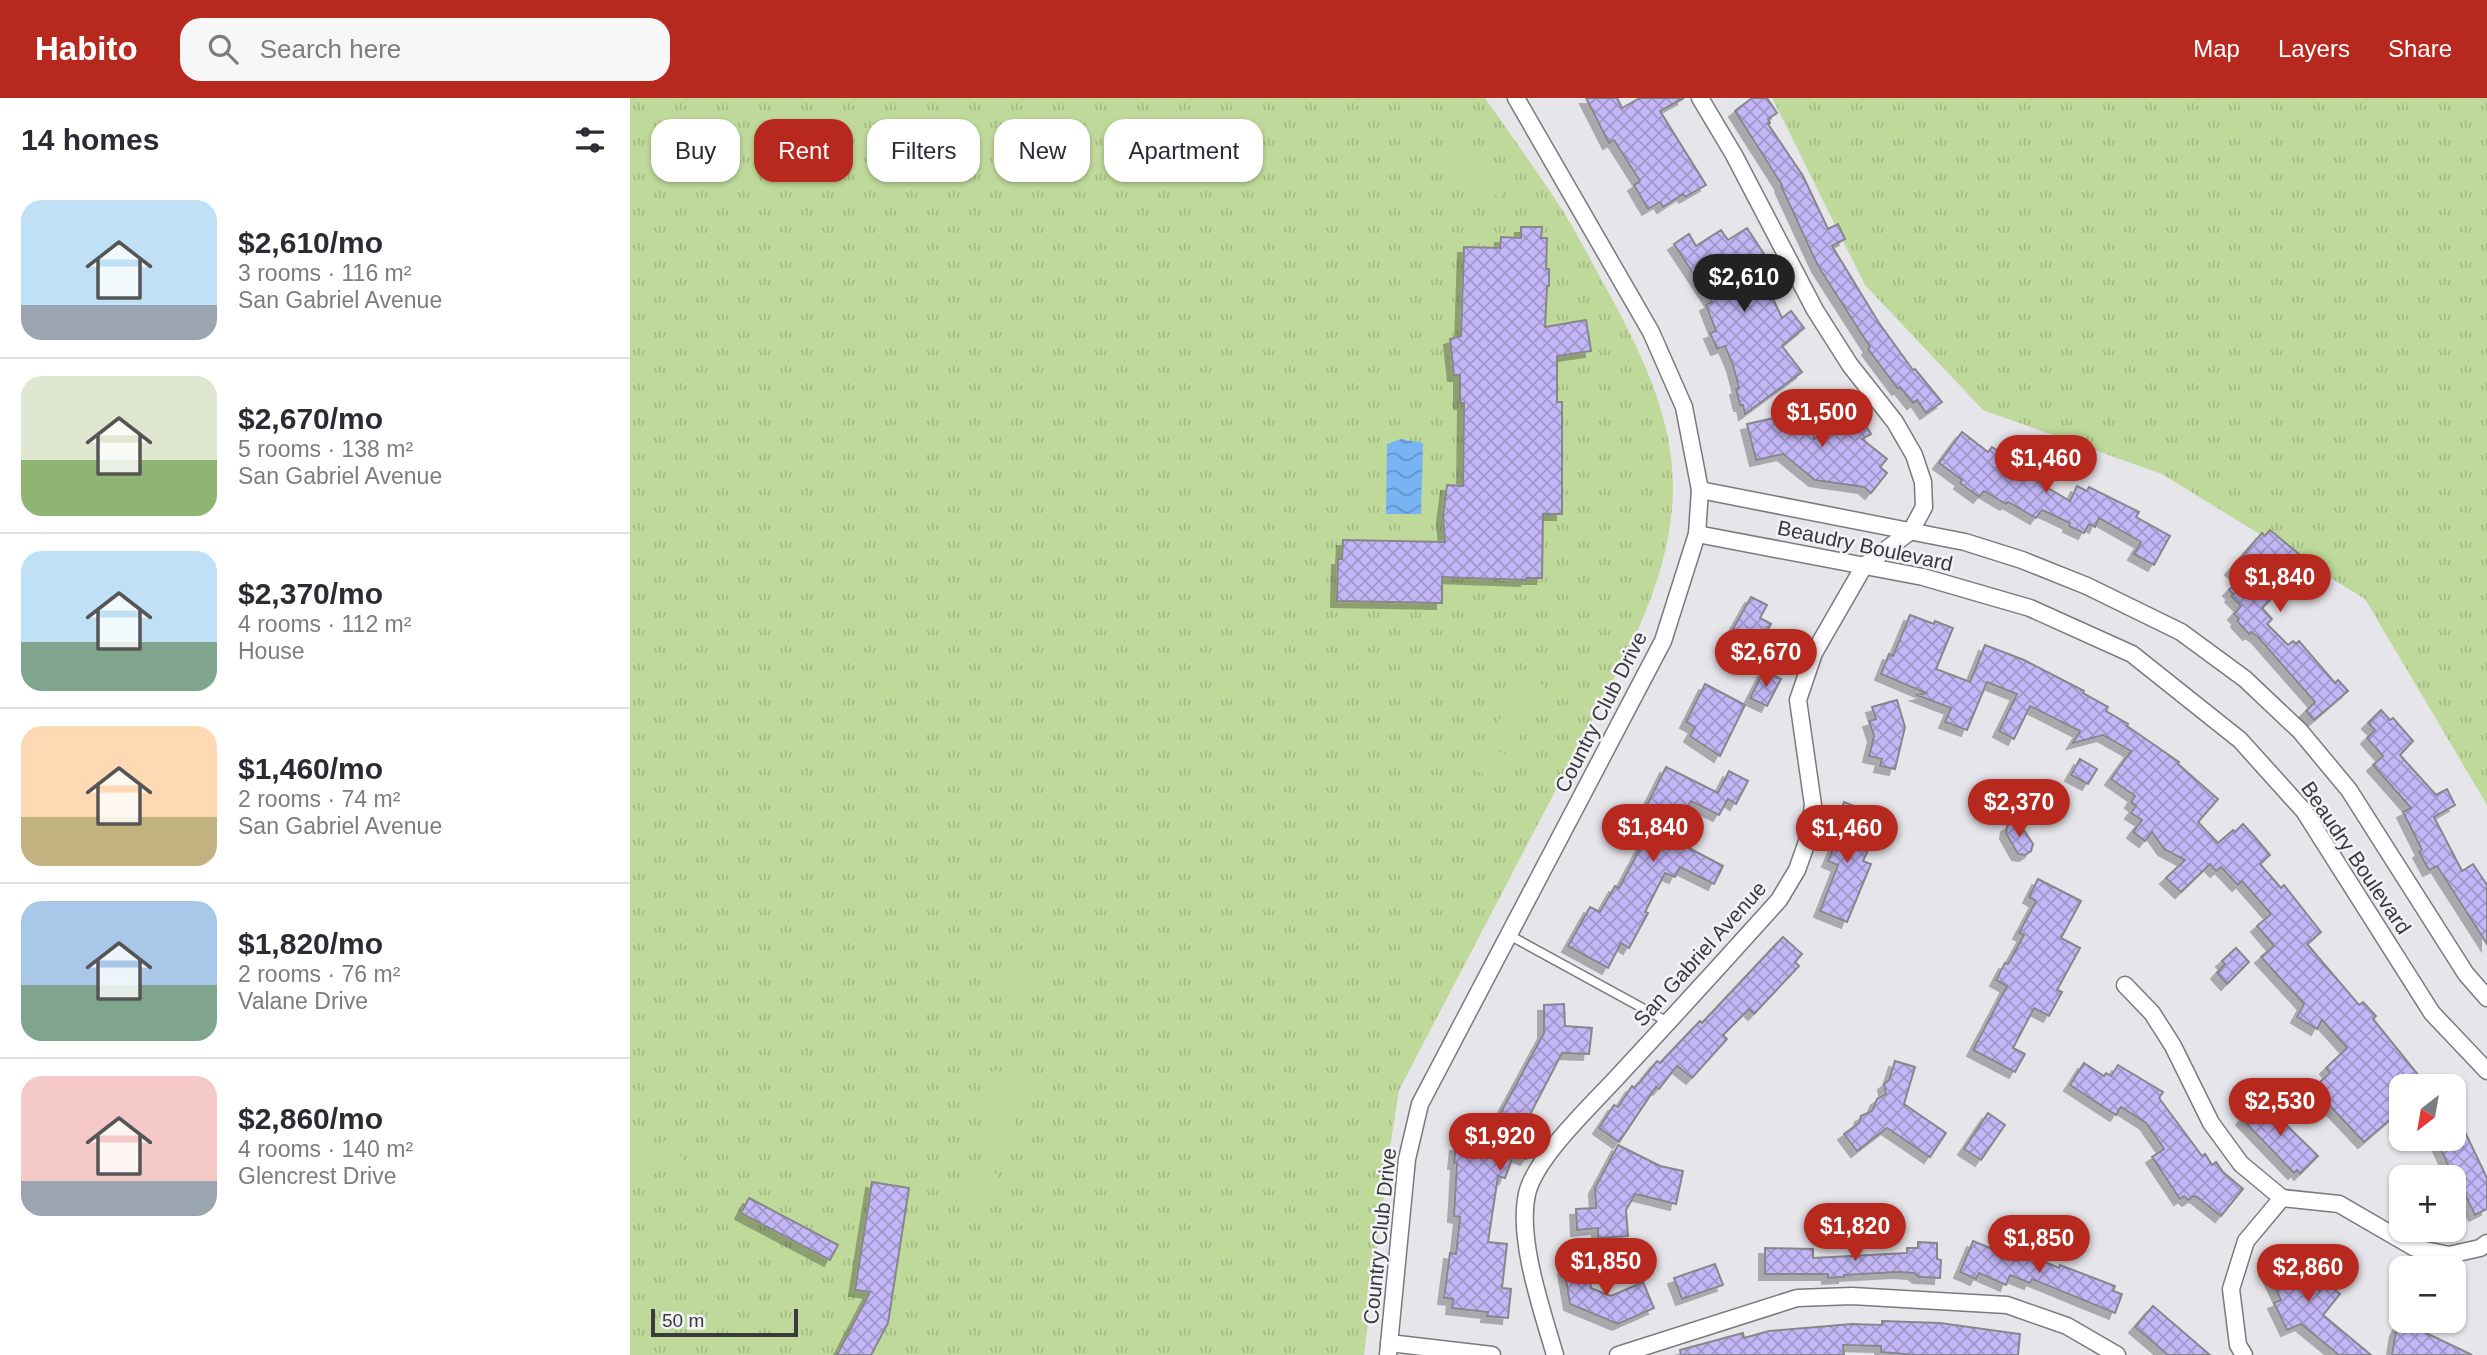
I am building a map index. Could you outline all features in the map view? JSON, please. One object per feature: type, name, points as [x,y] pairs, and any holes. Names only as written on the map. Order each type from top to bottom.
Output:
[{"type":"street","name":"Country Club Drive","points":[[1388,1349],[1407,1159],[1420,1104],[1663,641],[1697,534],[1700,489],[1684,407],[1651,332],[1516,98]]},
{"type":"street","points":[[1700,98],[1747,179],[1815,310],[1850,365],[1895,422],[1914,455],[1923,482],[1924,507],[1911,531]]},
{"type":"street","name":"Beaudry Boulevard","points":[[1700,489],[1965,542],[2022,560],[2087,586],[2180,632],[2245,679],[2300,731],[2349,790],[2466,974],[2487,998]]},
{"type":"street","name":"San Gabriel Avenue","points":[[1555,1355],[1524,1226],[1527,1193],[1535,1171],[1779,900],[1797,870],[1808,839],[1813,805],[1798,700],[1814,653],[1864,566],[1911,531]]},
{"type":"street","name":"Beaudry Boulevard","points":[[1697,534],[1923,577],[2030,608],[2132,654],[2240,740],[2304,811],[2432,1013],[2487,1070]]},
{"type":"street","points":[[2125,985],[2151,1013],[2166,1035],[2211,1123],[2241,1164],[2283,1198],[2339,1204],[2415,1248],[2449,1255],[2480,1248],[2487,1243]]},
{"type":"street","points":[[2244,1355],[2238,1345],[2231,1289],[2246,1241],[2283,1198]]},
{"type":"street","points":[[1618,1355],[1797,1298],[1852,1296],[2007,1306],[2067,1326],[2117,1355]]},
{"type":"street","points":[[1388,1349],[1492,1355]]},
{"type":"lane","points":[[1509,934],[1668,1022]]},
{"type":"green space","points":[[630,98],[1485,98],[1571,225],[1646,368],[1657,397],[1671,455],[1671,517],[1656,584],[1630,648],[1399,1090],[1364,1355],[630,1355]]},
{"type":"green space","points":[[1772,98],[2487,98],[2487,805],[2365,599],[2162,474],[1983,410],[1865,285]]},
{"type":"green space","points":[[1457,135],[1516,177],[1500,199],[1441,158]]},
{"type":"green space","points":[[1522,674],[1545,686],[1515,746],[1492,735]]},
{"type":"green space","points":[[1487,746],[1512,758],[1500,782],[1475,770]]},
{"type":"green space","points":[[1008,970],[1029,974],[1024,1002],[1003,998]]},
{"type":"green space","points":[[993,1070],[1025,1077],[1007,1153],[976,1145]]},
{"type":"green space","points":[[673,1137],[683,1161],[642,1179],[631,1155]]},
{"type":"green space","points":[[972,1170],[998,1174],[994,1201],[968,1197]]},
{"type":"water","points":[[1401,439],[1423,443],[1421,514],[1386,514],[1387,444]]},
{"type":"building","points":[[1586,98],[1617,98],[1622,108],[1640,98],[1684,98],[1660,111],[1706,185],[1685,197],[1683,194],[1663,207],[1660,202],[1648,209],[1634,185],[1640,181],[1614,140],[1609,143]]},
{"type":"building","points":[[1752,98],[1767,98],[1777,113],[1768,119],[1768,124],[1803,176],[1828,229],[1838,224],[1845,239],[1832,246],[1879,323],[1913,370],[1915,369],[1942,402],[1926,413],[1917,400],[1913,403],[1900,387],[1898,389],[1868,349],[1870,347],[1818,266],[1782,185],[1735,111]]},
{"type":"building","points":[[1521,227],[1542,227],[1541,238],[1547,238],[1546,269],[1549,269],[1549,286],[1545,327],[1586,320],[1591,351],[1557,356],[1557,402],[1562,402],[1562,514],[1543,514],[1542,578],[1526,580],[1442,577],[1442,603],[1337,601],[1338,559],[1342,559],[1343,540],[1445,542],[1443,516],[1447,485],[1463,486],[1464,403],[1460,403],[1460,375],[1454,375],[1450,339],[1461,336],[1464,247],[1500,248],[1501,237],[1521,238]]},
{"type":"building","points":[[1747,228],[1764,254],[1755,260],[1782,318],[1791,311],[1804,328],[1782,346],[1802,372],[1745,414],[1736,389],[1739,388],[1733,365],[1725,346],[1717,349],[1710,333],[1716,331],[1706,305],[1712,302],[1674,244],[1689,234],[1696,246],[1721,230],[1728,240]]},
{"type":"building","points":[[1858,412],[1871,434],[1862,439],[1887,459],[1880,467],[1887,473],[1871,493],[1864,487],[1815,480],[1783,454],[1756,460],[1747,424],[1792,414],[1793,419],[1809,415],[1814,439]]},
{"type":"building","points":[[1962,432],[1988,452],[1992,447],[2040,479],[2038,482],[2070,501],[2077,486],[2087,491],[2089,487],[2139,512],[2136,517],[2170,536],[2154,565],[2134,554],[2141,542],[2099,518],[2095,527],[2089,524],[2084,533],[2042,510],[2036,518],[1984,491],[1979,497],[1939,463]]},
{"type":"building","points":[[2270,530],[2312,565],[2294,587],[2288,582],[2262,608],[2272,619],[2267,624],[2288,645],[2299,641],[2335,683],[2338,680],[2348,691],[2314,720],[2306,711],[2315,702],[2258,637],[2251,632],[2249,634],[2237,621],[2239,619],[2234,614],[2241,606],[2229,590],[2241,578],[2231,569],[2262,533],[2265,536]]},
{"type":"building","points":[[1751,597],[1767,605],[1760,618],[1771,624],[1761,642],[1776,650],[1768,664],[1739,649],[1737,652],[1724,645]]},
{"type":"building","points":[[1910,615],[1934,624],[1935,621],[1953,628],[1936,669],[1970,682],[1985,645],[2024,660],[2084,691],[2083,693],[2108,707],[2106,711],[2179,762],[2178,764],[2218,799],[2198,822],[2218,843],[2243,824],[2254,836],[2270,855],[2260,864],[2281,888],[2284,885],[2321,932],[2307,944],[2359,1005],[2363,1002],[2376,1016],[2373,1019],[2417,1074],[2389,1074],[2389,1120],[2364,1142],[2313,1088],[2330,1073],[2326,1068],[2347,1048],[2322,1020],[2317,1029],[2297,1017],[2304,1004],[2261,957],[2274,946],[2257,926],[2271,914],[2242,881],[2238,885],[2221,867],[2216,871],[2210,864],[2181,892],[2166,878],[2185,860],[2164,849],[2152,832],[2145,841],[2133,832],[2142,820],[2131,813],[2136,806],[2131,802],[2135,796],[2111,779],[2131,751],[2103,735],[2073,743],[2080,731],[2030,706],[2014,739],[1999,731],[2017,694],[1987,682],[1967,730],[1945,722],[1951,708],[1917,695],[1926,693],[1881,674],[1889,654],[1893,656]]},
{"type":"building","points":[[1764,671],[1781,679],[1767,706],[1750,698]]},
{"type":"building","points":[[1705,684],[1745,705],[1720,756],[1690,736],[1695,727],[1686,722]]},
{"type":"building","points":[[1897,700],[1905,727],[1895,769],[1880,766],[1882,759],[1869,756],[1874,736],[1869,721],[1876,719],[1872,707]]},
{"type":"building","points":[[2381,710],[2390,720],[2393,718],[2413,741],[2400,755],[2436,795],[2447,789],[2455,805],[2434,817],[2462,871],[2473,864],[2487,885],[2487,944],[2437,866],[2429,870],[2403,812],[2411,808],[2373,765],[2383,756],[2367,738],[2375,730],[2368,723]]},
{"type":"building","points":[[2080,759],[2097,769],[2088,784],[2071,775]]},
{"type":"building","points":[[1666,767],[1718,793],[1729,771],[1748,781],[1736,804],[1728,799],[1719,815],[1691,801],[1672,839],[1723,866],[1714,884],[1680,867],[1675,877],[1665,873],[1629,948],[1621,943],[1608,968],[1568,946],[1590,907],[1600,912],[1615,886],[1619,888],[1643,843],[1636,840],[1649,816],[1643,813]]},
{"type":"building","points":[[1844,802],[1864,810],[1857,828],[1864,831],[1859,844],[1869,848],[1863,861],[1871,864],[1847,922],[1820,911],[1838,865],[1828,861],[1843,826],[1836,823]]},
{"type":"building","points":[[2013,822],[2020,824],[2033,844],[2031,851],[2025,855],[2018,854],[2006,833],[2007,826]]},
{"type":"building","points":[[2038,879],[2081,901],[2061,938],[2080,948],[2057,990],[2062,992],[2049,1016],[2034,1008],[2013,1048],[2025,1054],[2015,1072],[1973,1050],[2007,986],[1996,980],[2024,935],[2019,933],[2036,901],[2029,897]]},
{"type":"building","points":[[1783,937],[1802,954],[1795,962],[1799,966],[1754,1014],[1749,1009],[1723,1035],[1727,1039],[1692,1078],[1677,1066],[1659,1089],[1656,1087],[1619,1142],[1599,1128],[1614,1105],[1618,1107],[1632,1086],[1634,1088],[1657,1061],[1660,1063],[1700,1021],[1702,1023]]},
{"type":"building","points":[[2236,948],[2249,962],[2227,984],[2217,973],[2225,964],[2222,961]]},
{"type":"building","points":[[1564,1004],[1565,1026],[1592,1028],[1589,1054],[1562,1053],[1522,1130],[1540,1139],[1526,1159],[1514,1154],[1505,1178],[1498,1176],[1488,1242],[1507,1244],[1502,1288],[1511,1289],[1508,1318],[1487,1316],[1488,1312],[1452,1308],[1453,1299],[1444,1298],[1450,1253],[1456,1254],[1460,1217],[1454,1216],[1456,1145],[1476,1147],[1474,1119],[1499,1116],[1544,1033],[1544,1005]]},
{"type":"building","points":[[1895,1061],[1915,1067],[1904,1104],[1946,1133],[1930,1157],[1887,1128],[1857,1151],[1844,1134],[1859,1123],[1861,1116],[1872,1111],[1877,1099],[1886,1094],[1884,1084],[1889,1080]]},
{"type":"building","points":[[2084,1063],[2104,1076],[2106,1073],[2111,1076],[2118,1065],[2163,1092],[2159,1098],[2202,1156],[2205,1154],[2212,1165],[2216,1162],[2223,1172],[2243,1189],[2221,1216],[2197,1197],[2188,1200],[2184,1196],[2180,1199],[2152,1157],[2164,1149],[2146,1123],[2121,1107],[2116,1115],[2070,1085]]},
{"type":"building","points":[[2261,1100],[2318,1156],[2300,1174],[2297,1170],[2294,1173],[2242,1119]]},
{"type":"building","points":[[1988,1113],[2005,1125],[1981,1160],[1964,1149]]},
{"type":"building","points":[[2466,1134],[2487,1178],[2487,1209],[2475,1215],[2466,1196],[2466,1165],[2448,1165],[2442,1152],[2466,1152]]},
{"type":"building","points":[[1618,1145],[1660,1166],[1683,1171],[1676,1204],[1635,1194],[1626,1210],[1628,1236],[1598,1238],[1598,1228],[1577,1230],[1576,1209],[1596,1208],[1595,1188]]},
{"type":"building","points":[[872,1182],[909,1188],[888,1323],[871,1355],[837,1355],[870,1292],[855,1290]]},
{"type":"building","points":[[749,1198],[838,1245],[830,1260],[741,1213]]},
{"type":"building","points":[[1973,1241],[2007,1255],[2010,1247],[2059,1268],[2060,1265],[2115,1286],[2113,1291],[2122,1294],[2115,1313],[2032,1279],[2030,1283],[2010,1275],[2006,1285],[1979,1273],[1976,1279],[1960,1272]]},
{"type":"building","points":[[1918,1242],[1937,1243],[1937,1259],[1941,1260],[1940,1278],[1898,1272],[1828,1278],[1828,1274],[1765,1274],[1765,1248],[1813,1249],[1813,1258],[1907,1253],[1907,1248],[1918,1248]]},
{"type":"building","points":[[2298,1249],[2319,1292],[2326,1283],[2340,1294],[2323,1315],[2371,1355],[2339,1355],[2301,1324],[2287,1330],[2274,1303],[2281,1300],[2266,1268],[2278,1263],[2276,1259]]},
{"type":"building","points":[[1587,1264],[1591,1288],[1611,1296],[1643,1282],[1654,1308],[1618,1324],[1570,1304],[1564,1268]]},
{"type":"building","points":[[1715,1264],[1723,1285],[1682,1299],[1674,1278]]},
{"type":"building","points":[[2153,1306],[2210,1355],[2168,1355],[2135,1327]]},
{"type":"building","points":[[1882,1321],[1940,1323],[2020,1334],[2018,1355],[1916,1355],[1881,1352],[1881,1346],[1843,1345],[1844,1355],[1681,1355],[1680,1350],[1743,1333],[1744,1338],[1769,1331],[1852,1324],[1882,1325]]},
{"type":"building","points":[[2396,1333],[2426,1333],[2472,1355],[2392,1355]]}]
